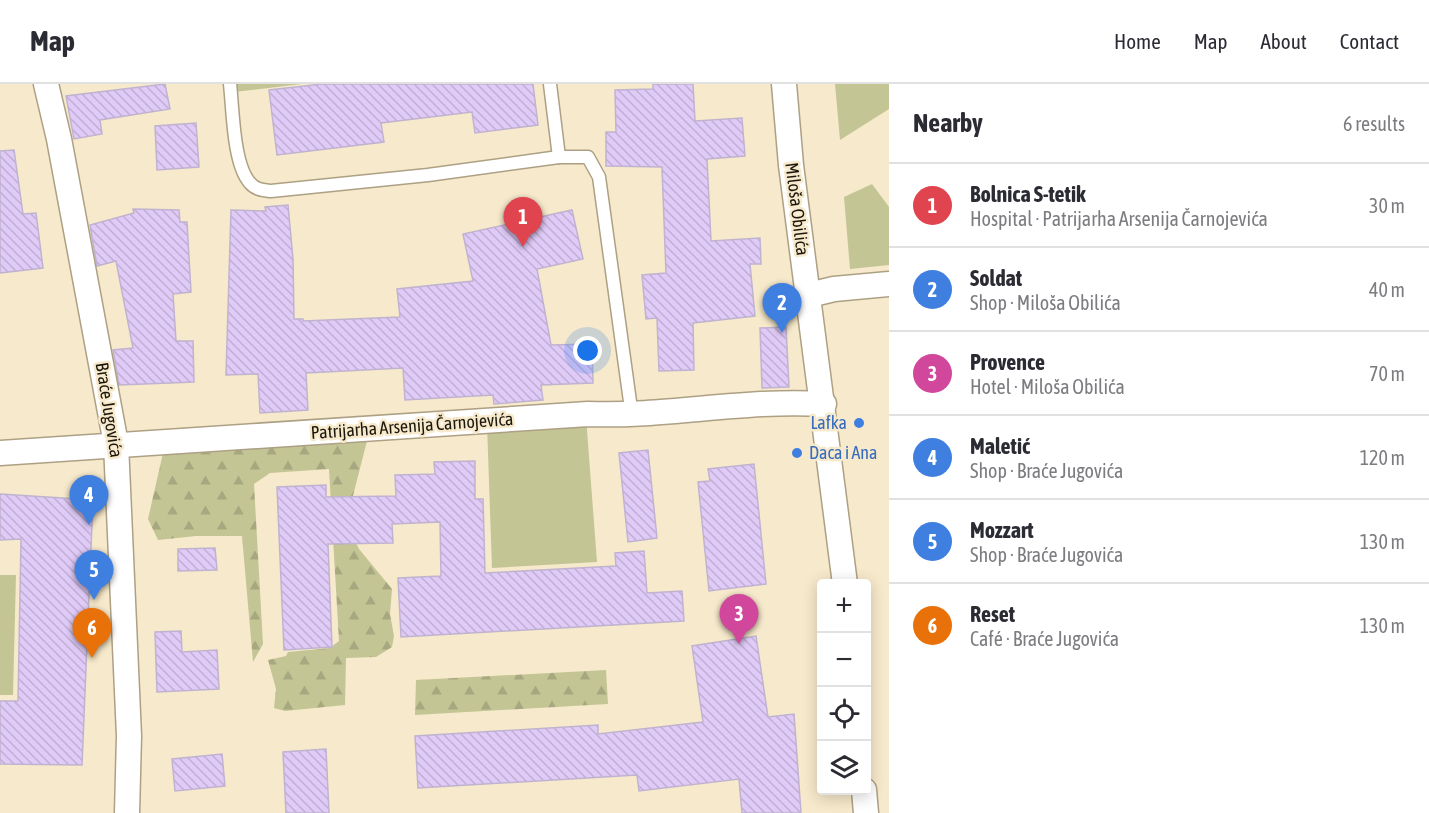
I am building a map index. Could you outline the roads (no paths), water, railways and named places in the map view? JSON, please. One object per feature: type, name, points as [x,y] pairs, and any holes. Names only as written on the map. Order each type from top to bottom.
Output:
[{"type":"street","name":"Braće Jugovića","points":[[46,84],[116,444],[129,736],[127,813]]},
{"type":"street","name":"Miloša Obilića","points":[[784,84],[791,170],[824,404],[844,579]]},
{"type":"street","points":[[809,296],[834,289],[889,284]]},
{"type":"street","name":"Patrijarha Arsenija Čarnojevića","points":[[0,453],[116,444],[243,439],[588,414],[632,416],[783,404],[824,404]]},
{"type":"street","points":[[864,795],[866,813]]},
{"type":"lane","points":[[230,84],[240,168],[250,184],[259,189],[271,191],[429,175],[559,156],[588,157],[599,177],[632,416]]},
{"type":"lane","points":[[550,84],[559,156]]},
{"type":"place","name":"Bolnica S-tetik","points":[[523,247]]},
{"type":"place","name":"Soldat","points":[[782,333]]},
{"type":"place","name":"Lafka","points":[[859,423]]},
{"type":"place","name":"Daca i Ana","points":[[797,453]]},
{"type":"place","name":"Maletić","points":[[89,525]]},
{"type":"place","name":"Mozzart","points":[[94,600]]},
{"type":"place","name":"Provence","points":[[739,644]]},
{"type":"place","name":"Reset","points":[[92,658]]}]
